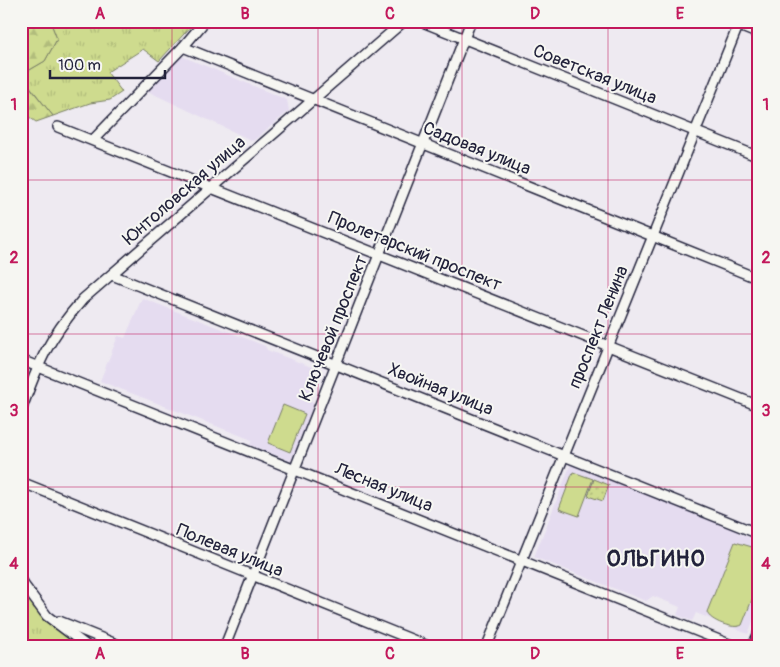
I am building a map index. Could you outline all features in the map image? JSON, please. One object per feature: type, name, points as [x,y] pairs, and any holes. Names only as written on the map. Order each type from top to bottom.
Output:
[{"type":"street","points":[[93,140],[183,47],[204,21]]},
{"type":"street","name":"Юнтоловская улица","points":[[21,410],[37,366],[59,326],[83,299],[210,186],[404,21]]},
{"type":"street","name":"Советская улица","points":[[420,21],[759,157]]},
{"type":"street","name":"Ключевой проспект","points":[[225,646],[471,21]]},
{"type":"street","points":[[727,21],[739,24],[759,34]]},
{"type":"street","name":"проспект Ленина","points":[[486,646],[739,24]]},
{"type":"street","name":"Садовая улица","points":[[183,47],[759,279]]},
{"type":"street","name":"Пролетарский проспект","points":[[58,127],[759,406]]},
{"type":"street","name":"Хвойная улица","points":[[112,275],[759,534]]},
{"type":"street","name":"Лесная улица","points":[[21,360],[734,646]]},
{"type":"street","name":"Полевая улица","points":[[21,482],[428,646]]},
{"type":"street","points":[[21,581],[47,616],[87,646]]},
{"type":"street","points":[[47,616],[121,646]]},
{"type":"street","points":[[753,646],[759,632]]},
{"type":"shaded area","points":[[179,55],[287,100],[289,111],[253,141],[145,90]]},
{"type":"shaded area","points":[[142,298],[265,346],[267,350],[319,370],[308,400],[314,403],[291,461],[250,445],[252,440],[100,381],[118,336],[125,338]]},
{"type":"shaded area","points":[[571,464],[739,529],[738,533],[759,541],[759,606],[748,634],[696,613],[692,621],[677,615],[680,607],[653,596],[646,601],[534,557]]},
{"type":"green space","points":[[21,21],[50,21],[57,39],[45,61],[21,75]]},
{"type":"green space","points":[[50,21],[196,21],[159,61],[143,49],[107,72],[122,92],[110,100],[90,103],[53,116],[21,75],[45,61],[57,39]]},
{"type":"green space","points":[[21,76],[53,116],[36,122],[21,111]]},
{"type":"green space","points":[[283,405],[305,414],[290,452],[268,443]]},
{"type":"green space","points":[[573,472],[593,479],[579,516],[559,509]]},
{"type":"green space","points":[[594,479],[609,485],[603,501],[588,496]]},
{"type":"green space","points":[[735,542],[759,549],[759,582],[742,625],[738,626],[728,625],[712,619],[707,612]]},
{"type":"green space","points":[[21,585],[82,646],[21,646]]},
{"type":"waterway","points":[[156,21],[162,27]]},
{"type":"district","name":"ОЛЬГИНО","points":[[656,558]]}]
